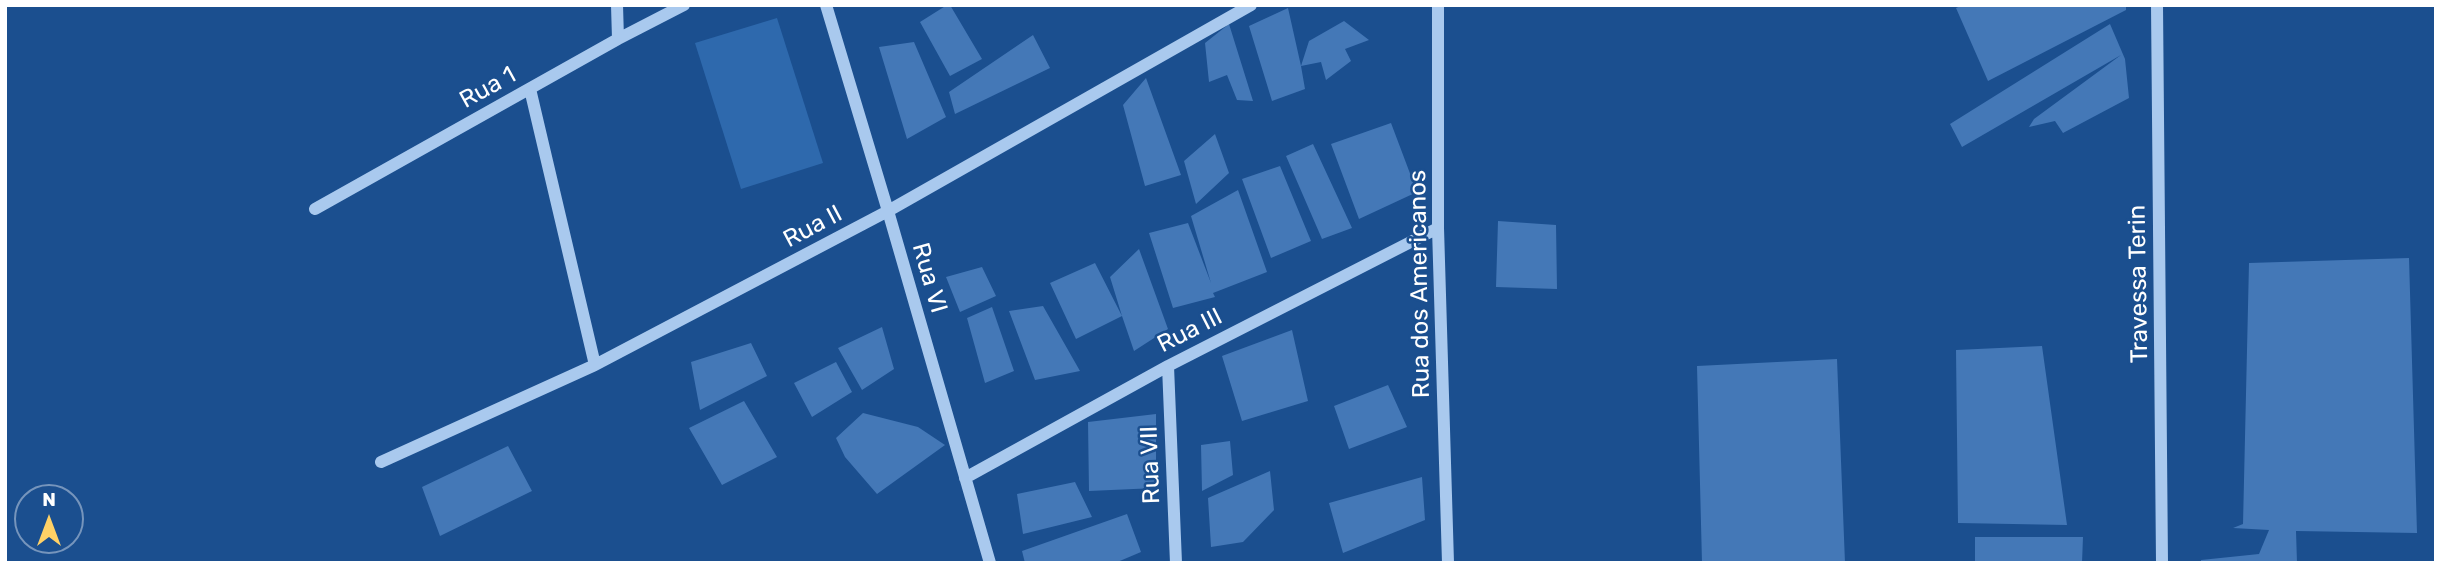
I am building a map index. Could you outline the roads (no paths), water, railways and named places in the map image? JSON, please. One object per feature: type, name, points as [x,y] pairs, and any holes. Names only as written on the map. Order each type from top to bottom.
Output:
[{"type":"street","points":[[617,5],[618,39]]},
{"type":"street","name":"Rua 1","points":[[315,209],[618,39],[684,5]]},
{"type":"street","name":"Rua VI","points":[[826,5],[990,563]]},
{"type":"street","name":"Rua II","points":[[381,462],[595,365],[888,211],[1251,5]]},
{"type":"street","name":"Rua dos Americanos","points":[[1438,5],[1438,228],[1448,563]]},
{"type":"street","name":"Travessa Terin","points":[[2157,5],[2162,563]]},
{"type":"street","points":[[530,89],[595,365]]},
{"type":"street","name":"Rua III","points":[[965,478],[1168,366],[1438,228]]},
{"type":"street","name":"Rua VII","points":[[1168,366],[1176,563]]}]
